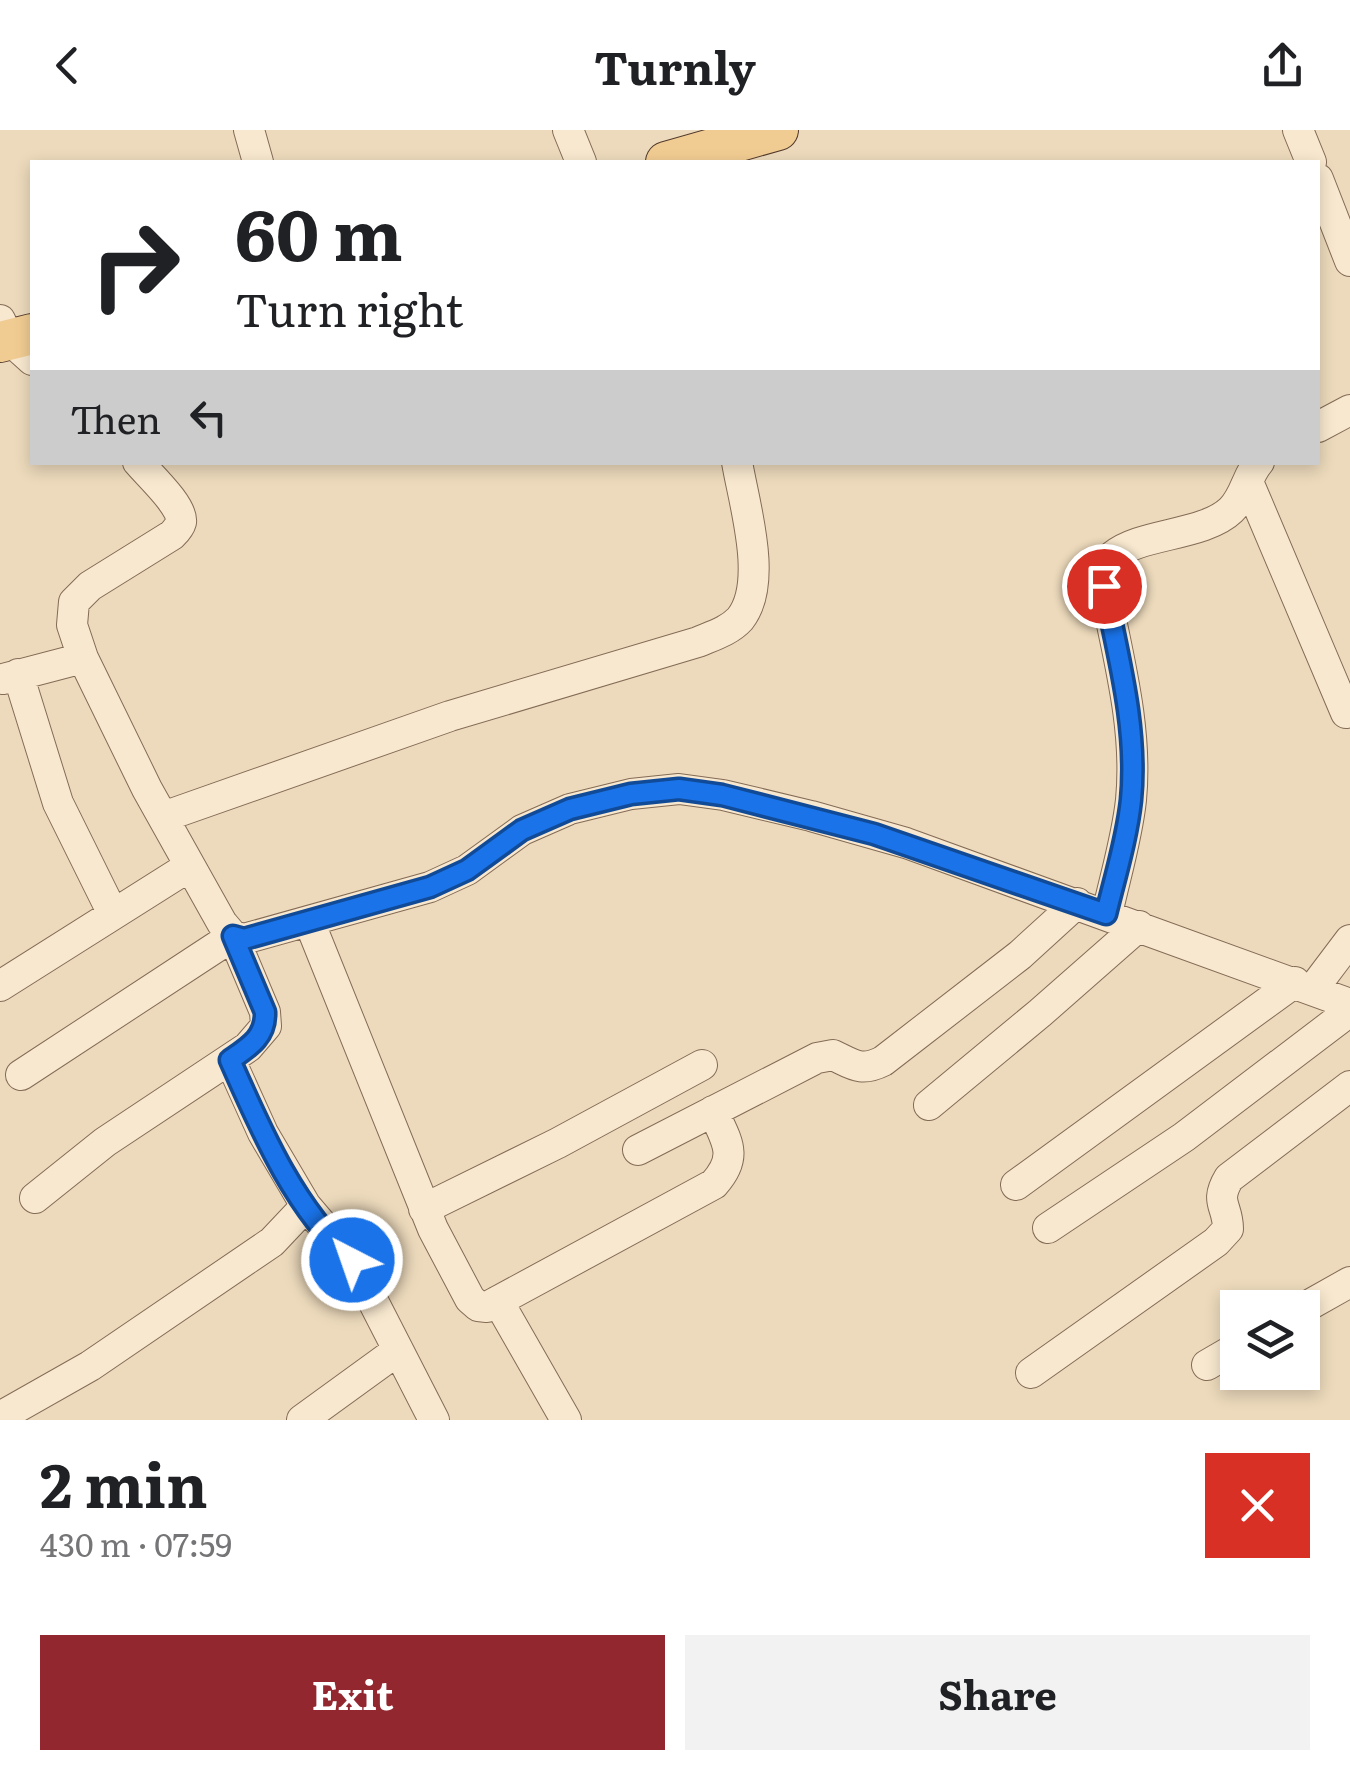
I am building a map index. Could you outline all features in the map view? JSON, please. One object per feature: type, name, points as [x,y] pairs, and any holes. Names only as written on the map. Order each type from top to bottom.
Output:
[{"type":"main road","points":[[676,160],[772,141]]},
{"type":"street","points":[[249,130],[257,160]]},
{"type":"street","points":[[568,130],[580,160]]},
{"type":"street","points":[[1298,130],[1310,160]]},
{"type":"street","points":[[1320,184],[1350,261]]},
{"type":"street","points":[[1320,426],[1350,410]]},
{"type":"street","points":[[35,1198],[105,1142],[230,1060],[260,1036],[266,1026],[265,1012],[233,936],[222,924],[163,817],[83,658],[72,625],[74,602],[90,586],[172,536],[180,524],[182,516],[175,504],[141,465]]},
{"type":"street","points":[[163,817],[450,716],[724,631],[741,617],[752,593],[754,562],[738,465]]},
{"type":"street","points":[[1254,473],[1346,713]]},
{"type":"street","points":[[1106,914],[1131,803],[1132,762],[1130,719],[1104,586],[1105,569],[1113,556],[1218,520],[1233,508],[1254,473]]},
{"type":"street","points":[[83,658],[9,677],[58,803],[113,914]]},
{"type":"street","points":[[21,1074],[233,936],[244,939],[430,887],[467,870],[522,830],[570,809],[631,794],[679,789],[722,795],[849,827],[1077,903],[1350,1004]]},
{"type":"street","points":[[0,986],[190,866]]},
{"type":"street","points":[[638,1150],[817,1058],[833,1054],[855,1068],[883,1062],[1020,954],[1077,903]]},
{"type":"street","points":[[308,921],[424,1209],[470,1300],[478,1306],[498,1301],[714,1184],[726,1171],[730,1158],[714,1111]]},
{"type":"street","points":[[930,1105],[1139,926]]},
{"type":"street","points":[[1016,1185],[1304,986],[1350,940]]},
{"type":"street","points":[[1048,1228],[1184,1137],[1350,1011]]},
{"type":"street","points":[[230,1060],[263,1132],[306,1206],[352,1260],[434,1420]]},
{"type":"street","points":[[424,1209],[558,1143],[702,1065]]},
{"type":"street","points":[[1031,1373],[1216,1242],[1228,1229],[1228,1217],[1220,1202],[1229,1178],[1350,1086]]},
{"type":"street","points":[[0,1417],[90,1366],[272,1242],[306,1206]]},
{"type":"street","points":[[1320,1299],[1350,1282]]},
{"type":"street","points":[[498,1301],[566,1420]]},
{"type":"street","points":[[302,1420],[397,1351]]},
{"type":"street","points":[[1207,1365],[1220,1357]]},
{"type":"route","points":[[352,1260],[306,1206],[263,1132],[230,1060],[260,1036],[266,1026],[265,1012],[233,936],[244,939],[430,887],[467,870],[522,830],[570,809],[631,794],[679,789],[722,795],[874,834],[1106,914],[1131,803],[1132,762],[1130,719],[1104,586]]}]
